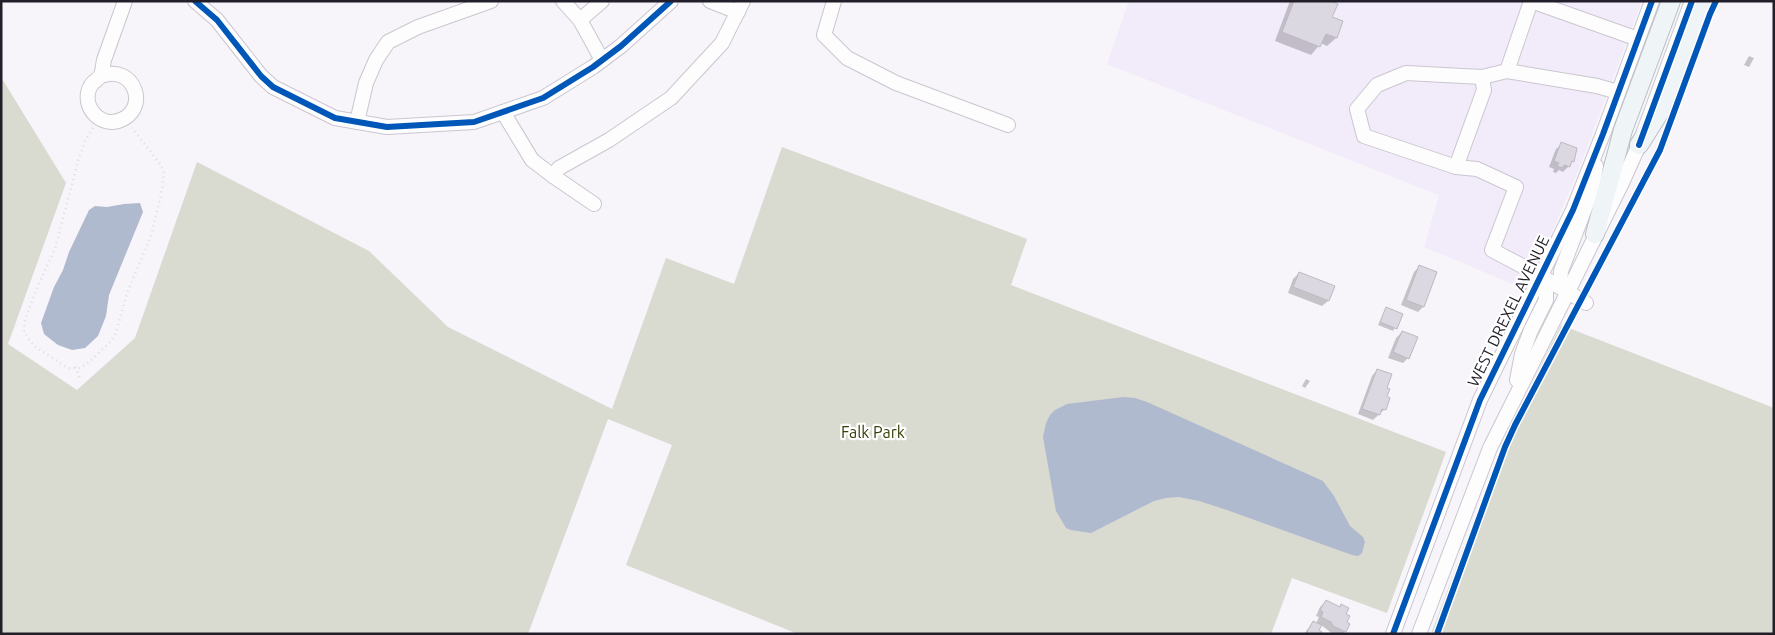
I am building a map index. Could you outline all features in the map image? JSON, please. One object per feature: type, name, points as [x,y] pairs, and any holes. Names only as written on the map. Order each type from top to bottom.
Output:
[{"type":"main road","points":[[1595,234],[1622,130],[1671,1]]},
{"type":"main road","points":[[1639,146],[1665,104],[1704,1]]},
{"type":"street","points":[[101,76],[103,64],[126,1]]},
{"type":"street","points":[[195,1],[217,20],[261,76],[273,87],[335,118],[387,128],[474,122],[543,98],[602,60],[671,1]]},
{"type":"street","points":[[357,122],[366,83],[376,60],[388,42],[418,27],[492,1]]},
{"type":"street","points":[[564,1],[580,20],[602,60]]},
{"type":"street","points":[[580,20],[602,1]]},
{"type":"street","points":[[553,176],[559,168],[609,140],[671,98],[722,43],[740,7],[710,1]]},
{"type":"street","points":[[834,1],[824,35],[847,58],[896,83],[1008,125]]},
{"type":"street","points":[[1507,71],[1531,1],[1638,39]]},
{"type":"street","name":"WEST DREXEL AVENUE","points":[[1393,634],[1480,400],[1572,210],[1603,134],[1652,1]]},
{"type":"street","points":[[1419,634],[1490,448],[1512,400],[1639,146],[1692,1]]},
{"type":"street","points":[[1586,303],[1492,250],[1516,187],[1477,169],[1456,167],[1364,136],[1357,109],[1377,85],[1406,73],[1482,77],[1507,71],[1597,86],[1618,92]]},
{"type":"street","points":[[108,73],[116,73],[129,80],[133,86],[136,93],[134,107],[124,119],[117,122],[109,122],[99,118],[90,109],[88,94],[90,86],[101,76],[108,73]]},
{"type":"street","points":[[1456,167],[1484,90],[1482,77]]},
{"type":"street","points":[[503,112],[532,160],[594,204]]},
{"type":"street","points":[[1567,293],[1560,283],[1561,271],[1592,190],[1603,134]]},
{"type":"street","points":[[1512,400],[1522,354],[1531,330],[1546,300],[1546,288],[1541,276]]},
{"type":"path","points":[[99,118],[85,141],[80,154],[56,249],[37,288],[25,320],[24,332],[34,346],[68,368],[80,368],[112,341],[127,293],[151,236],[162,195],[164,173],[161,165],[124,119]]},
{"type":"path","points":[[75,367],[81,380]]},
{"type":"shaded area","points":[[1129,1],[1642,1],[1579,169],[1527,290],[1424,247],[1439,195],[1107,64]]},
{"type":"green space","name":"Falk Park","points":[[1,77],[66,183],[8,344],[77,390],[135,338],[197,162],[369,251],[448,327],[612,409],[666,258],[734,284],[782,147],[1027,239],[1011,285],[1446,452],[1387,613],[1292,578],[1271,634],[798,634],[626,565],[672,445],[608,419],[528,634],[1,634]]},
{"type":"green space","points":[[1561,325],[1774,408],[1774,634],[1431,634],[1507,433]]},
{"type":"water","points":[[140,203],[143,212],[109,295],[106,316],[98,336],[85,348],[72,350],[58,345],[44,334],[41,323],[54,287],[89,210],[95,206],[107,207]]},
{"type":"water","points":[[1123,397],[1147,402],[1323,481],[1334,496],[1350,526],[1363,537],[1365,542],[1362,553],[1358,556],[1352,555],[1227,510],[1179,497],[1154,501],[1091,533],[1066,528],[1056,511],[1043,437],[1046,423],[1055,410],[1067,404]]},
{"type":"building","points":[[1294,1],[1331,1],[1338,4],[1332,17],[1343,21],[1337,38],[1326,34],[1320,47],[1282,32]]},
{"type":"building","points":[[1561,142],[1577,148],[1574,162],[1572,161],[1570,167],[1564,165],[1563,168],[1557,166],[1559,163],[1554,161]]},
{"type":"building","points":[[1419,265],[1437,272],[1424,307],[1406,300]]},
{"type":"building","points":[[1299,272],[1335,286],[1329,301],[1293,287]]},
{"type":"building","points":[[1386,307],[1403,314],[1397,329],[1380,322]]},
{"type":"building","points":[[1402,331],[1418,337],[1409,359],[1393,352]]},
{"type":"building","points":[[1377,369],[1392,374],[1387,388],[1390,389],[1387,396],[1390,398],[1386,410],[1382,409],[1380,415],[1362,409]]},
{"type":"building","points":[[1326,600],[1340,607],[1341,604],[1349,608],[1346,614],[1350,616],[1347,622],[1350,624],[1346,632],[1333,626],[1331,622],[1321,617],[1323,612],[1320,610]]},
{"type":"building","points":[[1313,621],[1322,625],[1319,630],[1322,632],[1321,634],[1306,634]]},
{"type":"cycle path","points":[[195,1],[217,20],[261,76],[273,87],[335,118],[387,127],[474,122],[543,98],[593,67],[621,46],[671,1]]},
{"type":"cycle path","points":[[1393,634],[1480,400],[1573,210],[1652,1]]},
{"type":"cycle path","points":[[1639,145],[1692,1]]},
{"type":"cycle path","points":[[1437,634],[1505,447],[1660,150],[1716,1]]}]
